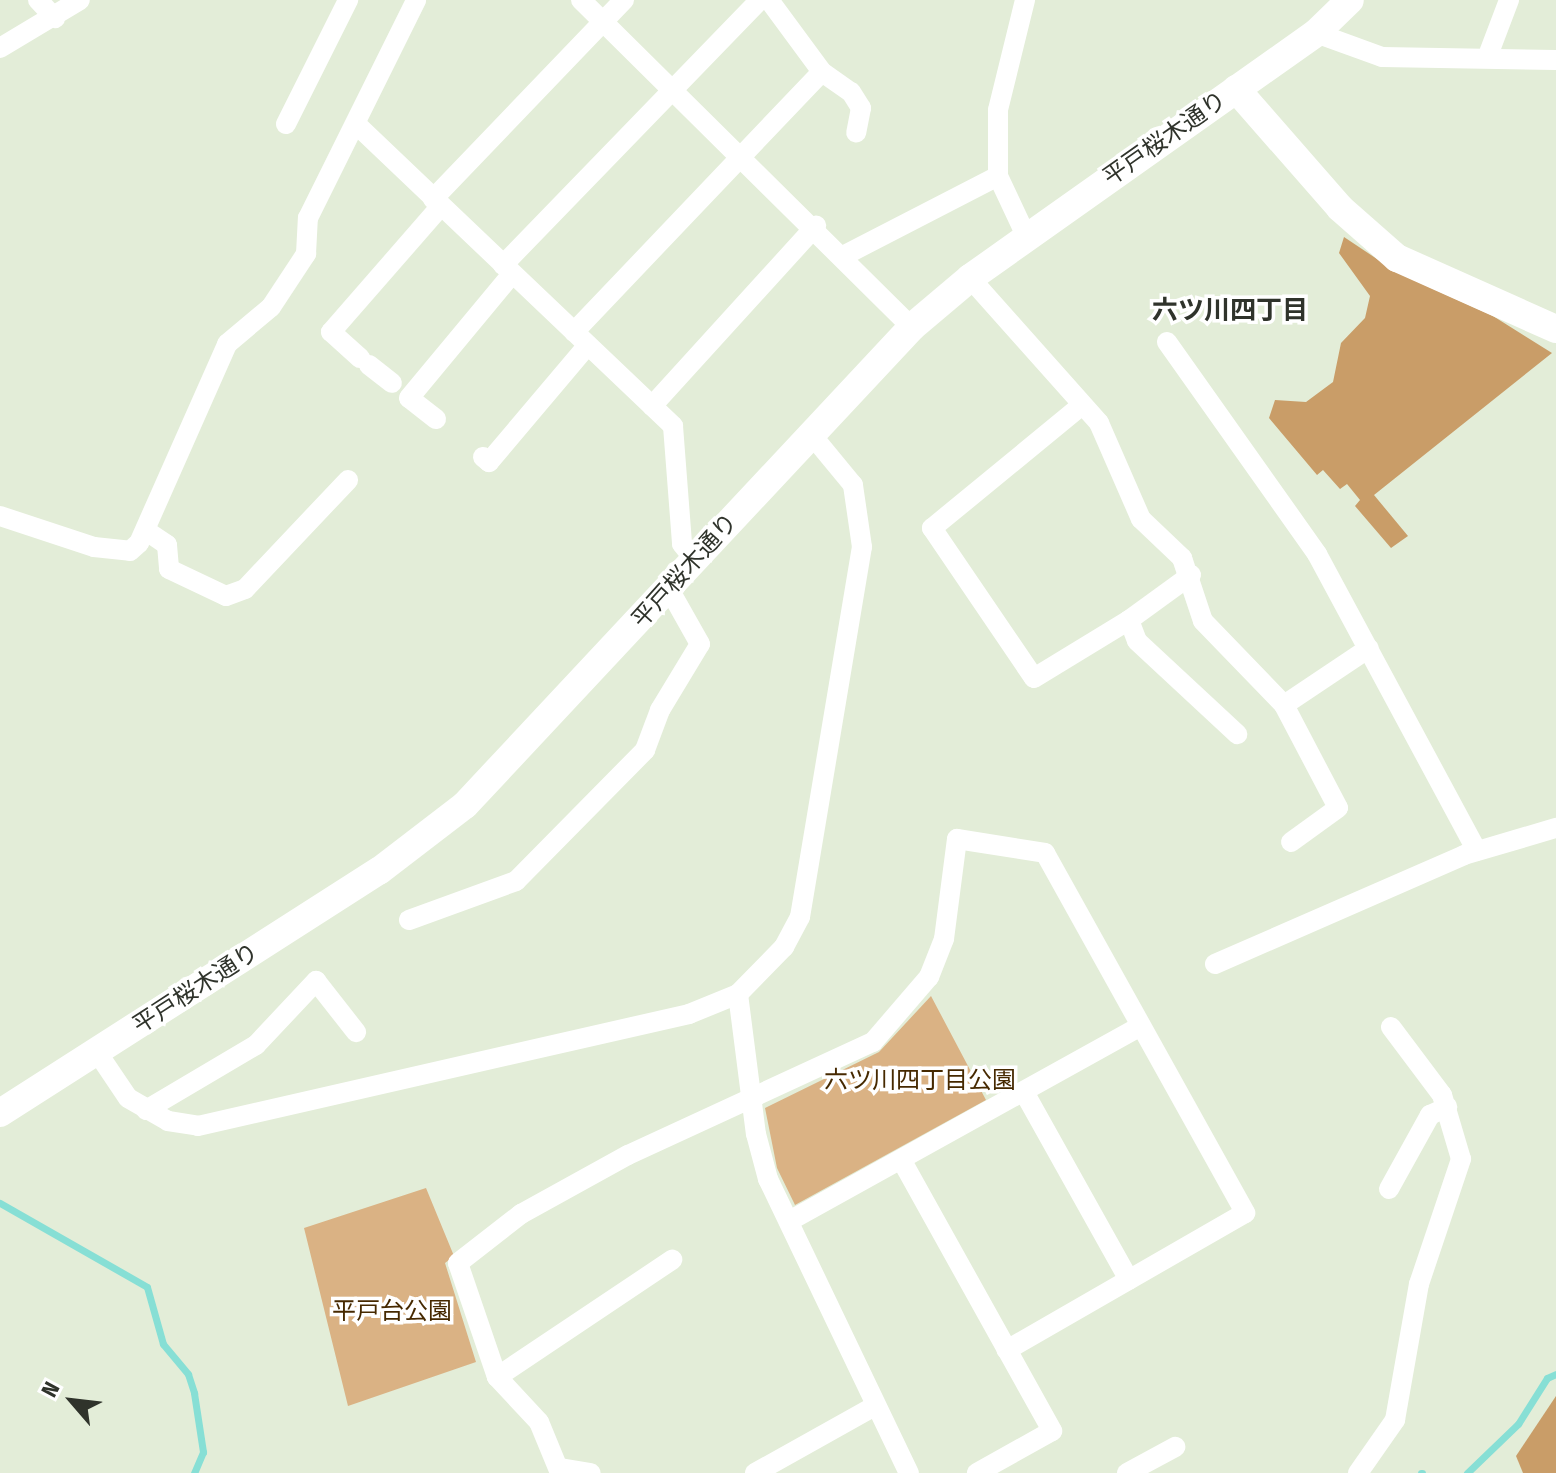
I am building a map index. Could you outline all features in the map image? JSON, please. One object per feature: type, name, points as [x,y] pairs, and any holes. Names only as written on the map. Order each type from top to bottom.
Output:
[{"type":"main road","name":"平戸桜木通り","points":[[0,1113],[379,871],[465,805],[912,327],[970,278],[1316,33],[1350,0]]},
{"type":"main road","points":[[1236,89],[1340,208],[1397,258],[1556,329]]},
{"type":"street","points":[[38,0],[55,18]]},
{"type":"street","points":[[0,48],[55,18],[80,0]]},
{"type":"street","points":[[286,124],[348,0]]},
{"type":"street","points":[[0,516],[94,547],[130,551],[148,532],[179,441],[227,344],[271,307],[306,254],[308,218],[416,0]]},
{"type":"street","points":[[581,0],[816,226],[912,327]]},
{"type":"street","points":[[436,419],[331,332],[437,203],[624,0]]},
{"type":"street","points":[[401,392],[507,269],[760,0]]},
{"type":"street","points":[[769,0],[822,72],[851,92],[861,108],[856,133]]},
{"type":"street","points":[[1025,0],[998,110],[998,176],[1027,238]]},
{"type":"street","points":[[1487,58],[1509,0]]},
{"type":"street","points":[[1316,33],[1382,57],[1556,60]]},
{"type":"street","points":[[483,457],[489,462],[581,339],[822,72]]},
{"type":"street","points":[[356,124],[673,426],[682,544],[694,559]]},
{"type":"street","points":[[845,255],[998,176]]},
{"type":"street","points":[[652,406],[816,226]]},
{"type":"street","points":[[970,278],[1099,423],[1141,519],[1191,575],[1203,621],[1284,705],[1338,808],[1291,842]]},
{"type":"street","points":[[1167,342],[1317,554],[1477,851]]},
{"type":"street","points":[[1082,405],[932,528],[1034,678],[1129,620],[1191,575]]},
{"type":"street","points":[[97,1052],[128,1098],[146,1110],[198,1126],[235,1122],[689,1014],[738,994],[784,947],[800,917],[862,547],[853,485],[811,434]]},
{"type":"street","points":[[148,532],[167,545],[169,569],[226,596],[245,589],[348,480]]},
{"type":"street","points":[[409,920],[516,881],[645,750],[660,710],[700,644],[669,589]]},
{"type":"street","points":[[1129,620],[1137,641],[1237,734]]},
{"type":"street","points":[[1284,705],[1369,648]]},
{"type":"street","points":[[1215,964],[1477,851],[1556,828]]},
{"type":"street","points":[[591,1473],[560,1470],[539,1422],[497,1377],[458,1263],[521,1214],[588,1177],[873,1042],[905,1011],[944,939],[957,839],[1045,853],[1245,1213],[1007,1350]]},
{"type":"street","points":[[146,1110],[256,1045],[316,981],[356,1032]]},
{"type":"street","points":[[738,994],[768,1179],[791,1220],[873,1407],[909,1473]]},
{"type":"street","points":[[791,1220],[1141,1026]]},
{"type":"street","points":[[1358,1473],[1395,1420],[1419,1284],[1455,1192],[1461,1159],[1447,1107],[1391,1027]]},
{"type":"street","points":[[1024,1092],[1129,1280]]},
{"type":"street","points":[[1389,1189],[1430,1115],[1447,1107]]},
{"type":"street","points":[[902,1161],[1052,1431],[1010,1465],[977,1473]]},
{"type":"street","points":[[497,1377],[672,1260]]},
{"type":"street","points":[[755,1473],[873,1407]]},
{"type":"street","points":[[1127,1473],[1175,1447]]},
{"type":"green space","name":"六ツ川四丁目公園","points":[[931,996],[986,1100],[795,1205],[777,1168],[765,1108],[879,1052]]},
{"type":"green space","name":"平戸台公園","points":[[426,1188],[454,1256],[445,1263],[476,1362],[348,1406],[304,1228]]},
{"type":"shaded area","points":[[1344,237],[1398,273],[1493,316],[1552,353],[1374,495],[1408,536],[1391,548],[1355,506],[1360,500],[1347,484],[1340,489],[1323,470],[1317,475],[1269,418],[1275,400],[1306,402],[1333,382],[1341,343],[1365,318],[1370,296],[1339,253]]},
{"type":"shaded area","points":[[1556,1396],[1556,1473],[1523,1473],[1516,1456]]},
{"type":"waterway","points":[[0,1203],[147,1287],[163,1344],[188,1374],[194,1393],[203,1452],[194,1473]]},
{"type":"waterway","points":[[1467,1473],[1518,1424],[1547,1378],[1556,1374]]},
{"type":"district","name":"六ツ川四丁目","points":[[1230,311]]}]
